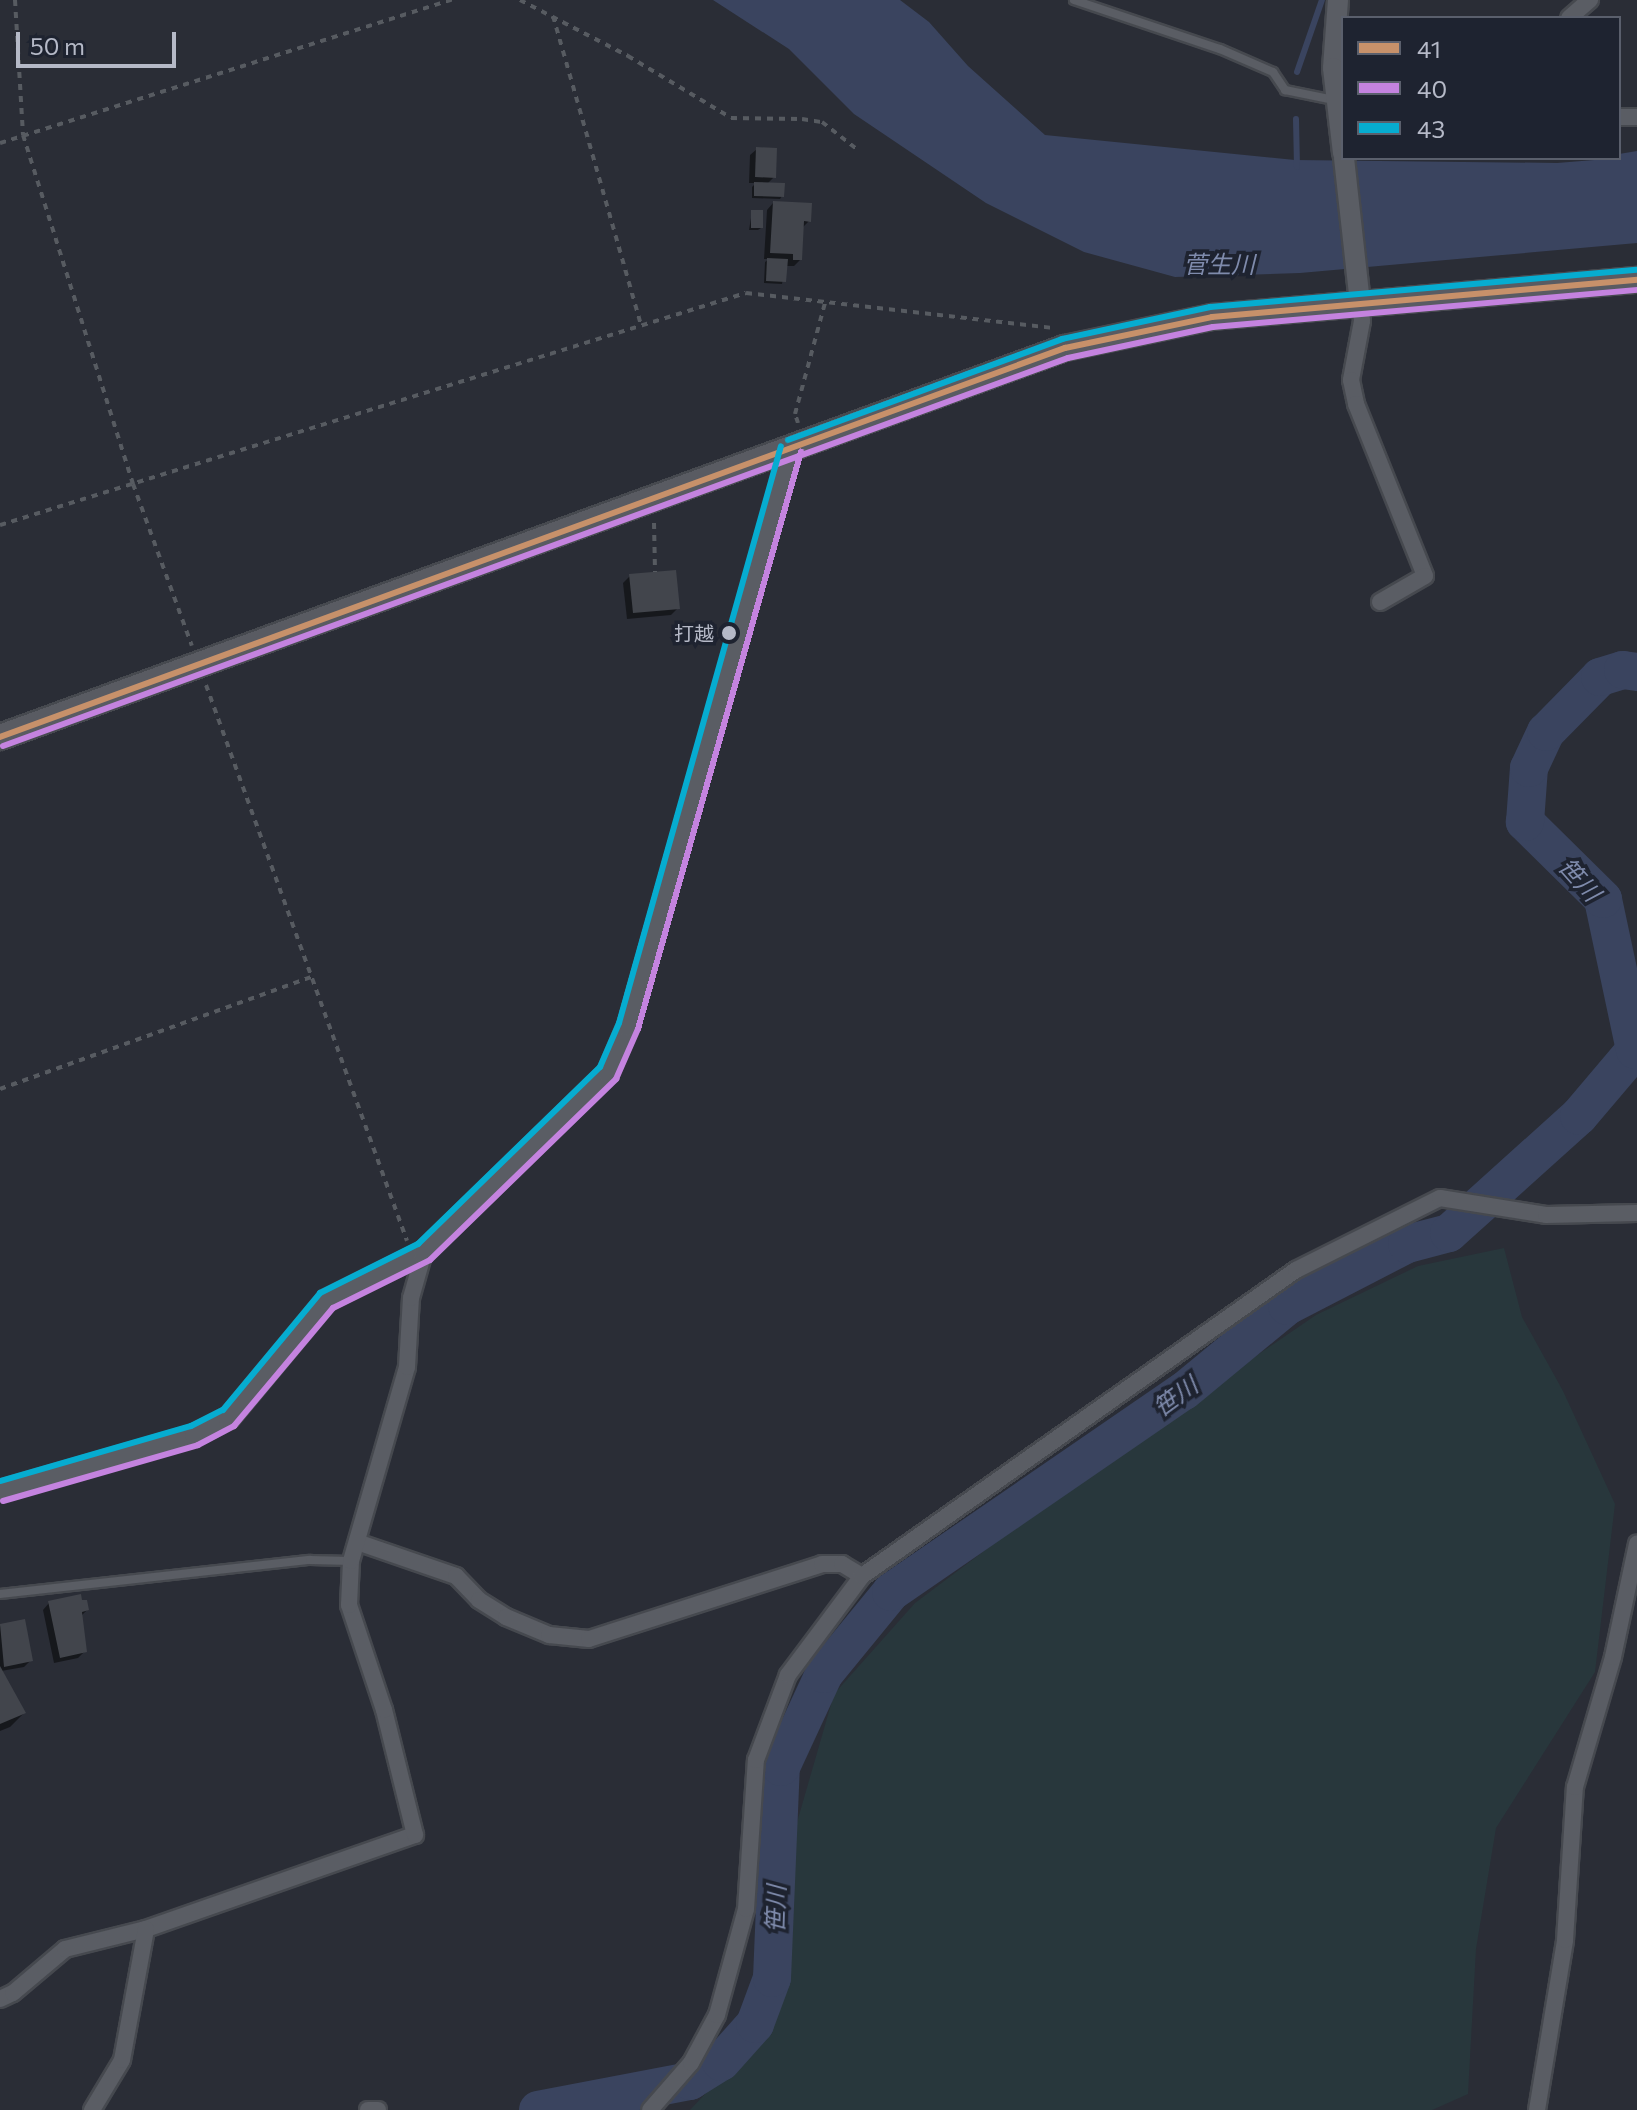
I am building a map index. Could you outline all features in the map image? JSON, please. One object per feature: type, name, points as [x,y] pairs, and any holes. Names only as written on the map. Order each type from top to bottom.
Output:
[{"type":"main road","points":[[0,737],[1065,348],[1212,317],[1637,280]]},
{"type":"street","points":[[1338,0],[1333,38],[1340,105]]},
{"type":"street","points":[[1571,16],[1590,0]]},
{"type":"street","points":[[1343,160],[1362,321],[1351,380],[1356,404],[1425,576],[1380,602]]},
{"type":"street","points":[[0,1491],[195,1435],[229,1418],[327,1300],[419,1255],[608,1073],[628,1026],[798,447]]},
{"type":"street","points":[[650,2110],[691,2063],[717,2015],[746,1909],[756,1760],[788,1675],[862,1576],[1296,1270],[1440,1198],[1546,1215],[1637,1213]]},
{"type":"street","points":[[0,1999],[13,1993],[65,1949],[146,1929],[415,1835],[384,1710],[349,1605],[351,1561],[407,1367],[411,1298],[419,1255]]},
{"type":"street","points":[[357,1542],[456,1576],[479,1600],[506,1617],[549,1635],[589,1639],[822,1564],[842,1564],[862,1576]]},
{"type":"street","points":[[1537,2110],[1565,1940],[1575,1787],[1613,1657],[1637,1544]]},
{"type":"street","points":[[92,2110],[122,2060],[146,1929]]},
{"type":"lane","points":[[1074,0],[1220,49],[1273,72],[1285,90],[1340,105]]},
{"type":"lane","points":[[0,1594],[310,1560],[351,1561]]},
{"type":"path","points":[[15,0],[23,135],[133,484],[311,977],[419,1255]]},
{"type":"path","points":[[0,143],[452,0]]},
{"type":"path","points":[[520,0],[731,118],[822,122],[858,150]]},
{"type":"path","points":[[553,16],[641,324]]},
{"type":"path","points":[[0,525],[746,293],[1060,329]]},
{"type":"path","points":[[798,447],[795,414],[825,303]]},
{"type":"path","points":[[653,516],[657,545],[653,546],[655,572]]},
{"type":"path","points":[[0,1089],[311,977]]},
{"type":"shaded area","points":[[1504,1248],[1522,1317],[1563,1391],[1615,1504],[1595,1672],[1496,1828],[1476,1949],[1468,2094],[1432,2110],[690,2110],[739,2058],[784,1963],[789,1850],[834,1694],[915,1603],[1120,1449],[1316,1315],[1418,1266]]},
{"type":"water","name":"菅生川","points":[[713,0],[900,0],[929,22],[968,66],[1045,135],[1295,160],[1557,163],[1621,160],[1621,154],[1637,151],[1637,243],[1300,273],[1175,277],[1084,252],[986,203],[854,114],[789,49]]},
{"type":"building","points":[[756,147],[777,148],[776,178],[755,177]]},
{"type":"building","points":[[754,182],[785,183],[784,197],[754,196]]},
{"type":"building","points":[[773,201],[812,203],[811,222],[804,221],[802,260],[793,260],[793,254],[770,253]]},
{"type":"building","points":[[751,210],[763,210],[763,228],[751,228]]},
{"type":"building","points":[[767,258],[788,259],[786,282],[766,281]]},
{"type":"building","points":[[676,570],[680,609],[633,613],[629,574]]},
{"type":"building","points":[[81,1594],[82,1600],[87,1600],[89,1610],[82,1612],[87,1652],[60,1658],[48,1601]]},
{"type":"building","points":[[25,1619],[33,1661],[4,1667],[0,1624]]},
{"type":"building","points":[[0,1666],[26,1713],[0,1724]]},
{"type":"waterway","points":[[1297,72],[1322,0]]},
{"type":"waterway","points":[[1296,119],[1297,167]]},
{"type":"waterway","name":"笹川","points":[[538,2110],[690,2081],[721,2062],[755,2024],[772,1978],[781,1767],[824,1674],[891,1592],[1184,1391],[1287,1306],[1407,1244],[1449,1233],[1579,1116],[1635,1050],[1603,899],[1525,822],[1529,768],[1546,732],[1600,677],[1623,670],[1637,672]]},
{"type":"transit line","name":"43","points":[[788,440],[1062,339],[1210,307],[1636,270]]},
{"type":"transit line","name":"41","points":[[0,737],[1065,348],[1212,317],[1637,280]]},
{"type":"transit line","name":"40","points":[[3,746],[1068,358],[1213,327],[1637,290]]},
{"type":"transit line","name":"43","points":[[0,1481],[191,1426],[223,1410],[320,1293],[418,1244],[600,1067],[619,1023],[781,446]]},
{"type":"transit line","name":"40","points":[[3,1501],[198,1445],[234,1426],[333,1308],[430,1260],[616,1079],[638,1029],[801,452]]},
{"type":"place","name":"打越","points":[[729,633]]}]
